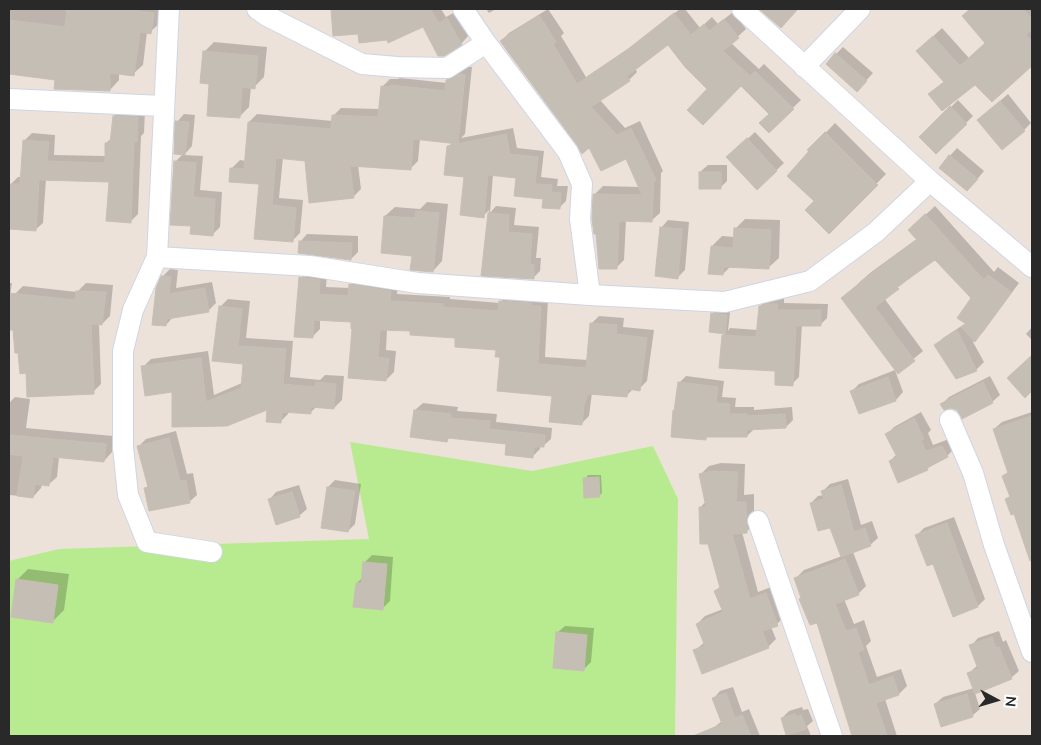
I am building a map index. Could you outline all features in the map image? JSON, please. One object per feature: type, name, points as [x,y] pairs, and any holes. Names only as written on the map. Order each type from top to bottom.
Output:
[{"type":"street","points":[[169,9],[157,257],[133,310],[123,351],[123,447],[128,495],[147,542],[212,552]]},
{"type":"street","points":[[257,9],[267,16],[362,64],[447,68],[486,43]]},
{"type":"street","points":[[463,9],[486,43],[568,152],[582,184],[580,219],[590,295]]},
{"type":"street","points":[[742,9],[930,181],[1032,267]]},
{"type":"street","points":[[804,67],[860,9]]},
{"type":"street","points":[[9,99],[163,106]]},
{"type":"street","points":[[157,257],[310,266],[418,283],[725,302],[810,281],[876,232],[930,181]]},
{"type":"street","points":[[950,420],[973,473],[994,545],[1032,652]]},
{"type":"street","points":[[758,521],[832,736]]},
{"type":"green space","points":[[350,442],[532,471],[653,446],[678,499],[675,736],[9,736],[9,561],[59,549],[369,539]]},
{"type":"building","points":[[67,9],[137,9],[136,11],[154,13],[151,34],[140,32],[134,76],[110,73],[110,91],[54,89],[55,80],[9,74],[9,20],[65,27]]},
{"type":"building","points":[[331,9],[430,9],[439,23],[447,18],[462,45],[444,56],[438,56],[423,27],[388,43],[387,40],[359,43],[358,34],[333,36]]},
{"type":"building","points":[[759,9],[798,9],[781,28]]},
{"type":"building","points":[[970,9],[1023,9],[1032,19],[1032,29],[1026,35],[1032,42],[1032,66],[992,102],[975,85],[942,111],[928,94],[944,82],[916,51],[933,36],[960,66],[985,43],[962,16]]},
{"type":"building","points":[[674,13],[691,35],[704,24],[709,31],[724,19],[739,38],[723,51],[750,76],[755,71],[794,109],[769,133],[759,123],[769,114],[741,86],[703,125],[687,110],[707,89],[685,67],[668,45],[627,76],[630,81],[591,107],[617,135],[631,128],[656,180],[654,181],[652,222],[619,221],[617,269],[599,269],[596,234],[594,234],[592,219],[593,194],[642,195],[626,159],[601,171],[589,148],[582,154],[500,41],[539,15],[556,42],[553,44],[577,84],[623,53]]},
{"type":"building","points":[[203,51],[258,56],[255,89],[242,87],[240,118],[207,116],[209,84],[200,83]]},
{"type":"building","points":[[835,53],[867,81],[857,92],[826,64]]},
{"type":"building","points":[[460,74],[465,75],[458,144],[413,139],[411,170],[350,166],[354,198],[309,203],[305,161],[276,158],[272,205],[296,208],[293,242],[254,239],[259,184],[229,182],[230,168],[244,169],[248,122],[331,129],[332,115],[378,117],[381,86],[390,87],[391,85],[445,91],[446,80]]},
{"type":"building","points":[[1000,101],[1025,131],[1002,150],[977,120]]},
{"type":"building","points":[[950,106],[967,124],[936,154],[919,137]]},
{"type":"building","points":[[113,116],[138,117],[137,142],[134,141],[131,223],[106,221],[109,182],[39,180],[36,231],[9,229],[10,184],[20,184],[23,140],[49,142],[47,161],[105,163],[105,143],[110,143]]},
{"type":"building","points":[[175,121],[189,122],[185,155],[174,154]]},
{"type":"building","points":[[825,132],[878,185],[829,234],[805,210],[814,201],[787,176],[809,151],[807,150]]},
{"type":"building","points":[[506,134],[510,154],[538,157],[535,184],[552,185],[551,192],[561,193],[560,209],[542,208],[543,199],[514,196],[516,178],[488,175],[484,218],[460,215],[464,177],[444,175],[447,146]]},
{"type":"building","points":[[747,138],[777,171],[757,190],[726,157]]},
{"type":"building","points":[[949,155],[978,179],[967,191],[939,168]]},
{"type":"building","points":[[174,161],[196,163],[193,197],[215,199],[213,236],[190,234],[191,226],[170,225]]},
{"type":"building","points":[[699,172],[721,172],[721,189],[699,189]]},
{"type":"building","points":[[416,211],[439,213],[433,272],[410,270],[412,256],[381,253],[384,216],[415,218]]},
{"type":"building","points":[[488,213],[509,215],[508,232],[532,234],[530,264],[534,265],[534,279],[481,276]]},
{"type":"building","points":[[925,214],[984,280],[988,275],[1011,292],[975,342],[961,327],[966,324],[957,318],[971,298],[935,260],[897,287],[899,289],[875,307],[915,361],[898,374],[841,298],[917,240],[908,230]]},
{"type":"building","points":[[660,227],[682,229],[678,279],[655,276]]},
{"type":"building","points":[[734,228],[771,230],[769,269],[724,267],[723,275],[708,274],[711,246],[733,248]]},
{"type":"building","points":[[299,241],[352,243],[351,260],[298,253]]},
{"type":"building","points":[[161,276],[171,277],[169,294],[205,288],[209,312],[167,319],[166,326],[152,325],[156,288]]},
{"type":"building","points":[[299,277],[320,280],[319,294],[348,296],[349,284],[391,291],[390,301],[443,304],[443,307],[498,311],[499,301],[532,303],[532,306],[541,306],[538,364],[586,368],[590,323],[617,325],[616,334],[647,338],[640,391],[628,389],[627,397],[588,394],[584,405],[582,425],[549,422],[552,396],[497,391],[500,357],[495,357],[496,350],[455,347],[455,338],[410,335],[410,331],[380,330],[378,357],[389,359],[386,381],[348,378],[351,322],[314,320],[313,338],[294,337]]},
{"type":"building","points":[[76,291],[106,292],[102,325],[91,324],[94,394],[27,397],[26,373],[20,374],[18,353],[15,353],[13,330],[9,330],[9,293],[75,300]]},
{"type":"building","points":[[778,304],[777,310],[821,310],[821,326],[796,326],[793,386],[775,385],[775,371],[719,368],[722,335],[756,337],[759,306]]},
{"type":"building","points":[[219,306],[242,309],[238,346],[286,349],[283,384],[315,387],[316,382],[336,384],[334,409],[311,407],[311,414],[282,412],[281,423],[266,422],[267,410],[227,426],[172,427],[172,392],[145,396],[141,366],[201,358],[206,402],[241,388],[243,364],[212,361]]},
{"type":"building","points":[[711,313],[727,315],[725,334],[709,332]]},
{"type":"building","points":[[957,330],[977,371],[956,379],[934,345]]},
{"type":"building","points":[[1032,355],[1032,391],[1025,398],[1007,378]]},
{"type":"building","points":[[888,377],[896,401],[859,414],[850,391]]},
{"type":"building","points":[[678,382],[718,387],[716,403],[730,404],[729,414],[747,414],[747,416],[785,414],[786,428],[747,430],[747,437],[706,437],[706,440],[671,437]]},
{"type":"building","points":[[983,382],[993,403],[962,419],[957,410],[951,408],[944,410],[940,404]]},
{"type":"building","points":[[414,410],[451,414],[451,418],[490,421],[489,429],[545,435],[544,447],[534,447],[533,458],[505,455],[506,444],[448,438],[447,442],[410,437]]},
{"type":"building","points":[[1032,416],[1032,560],[1030,561],[1014,514],[1011,515],[1005,499],[1010,497],[1002,476],[1008,473],[993,429]]},
{"type":"building","points":[[914,418],[924,439],[921,440],[926,451],[942,446],[948,457],[927,468],[928,470],[898,483],[889,461],[897,457],[885,434]]},
{"type":"building","points":[[9,435],[106,444],[104,462],[53,457],[49,486],[35,484],[33,498],[17,496],[23,456],[9,454]]},
{"type":"building","points":[[169,438],[180,481],[186,480],[190,503],[149,511],[144,488],[148,487],[137,446]]},
{"type":"building","points":[[712,471],[738,472],[736,502],[746,502],[747,533],[732,534],[750,599],[766,593],[778,626],[762,631],[769,648],[702,674],[693,650],[705,646],[696,624],[723,612],[714,591],[720,588],[708,544],[700,544],[699,507],[706,507],[699,474]]},
{"type":"building","points":[[599,477],[600,497],[584,498],[583,478]]},
{"type":"building","points":[[841,485],[854,532],[865,528],[871,546],[841,557],[830,528],[818,531],[810,503],[824,499],[821,491]]},
{"type":"building","points":[[327,487],[355,491],[348,532],[321,528]]},
{"type":"building","points":[[292,492],[300,517],[276,525],[268,499]]},
{"type":"building","points":[[947,523],[978,607],[953,617],[933,564],[927,566],[915,535]]},
{"type":"building","points":[[845,559],[859,595],[835,604],[846,631],[856,628],[864,650],[858,652],[869,685],[893,676],[899,695],[876,703],[887,736],[852,736],[817,623],[810,625],[799,599],[801,598],[794,578]]},
{"type":"building","points":[[363,562],[387,564],[383,610],[353,607],[356,583],[361,583]]},
{"type":"building","points":[[16,579],[58,585],[53,623],[11,617]]},
{"type":"building","points":[[556,632],[587,635],[584,671],[553,668]]},
{"type":"building","points":[[992,637],[996,648],[999,647],[1012,679],[975,694],[967,673],[978,669],[969,645]]},
{"type":"building","points":[[726,693],[735,718],[742,715],[751,736],[693,736],[722,724],[712,698]]},
{"type":"building","points":[[967,694],[973,717],[941,727],[934,704]]},
{"type":"building","points":[[795,714],[796,717],[801,715],[807,729],[786,735],[781,718]]}]
